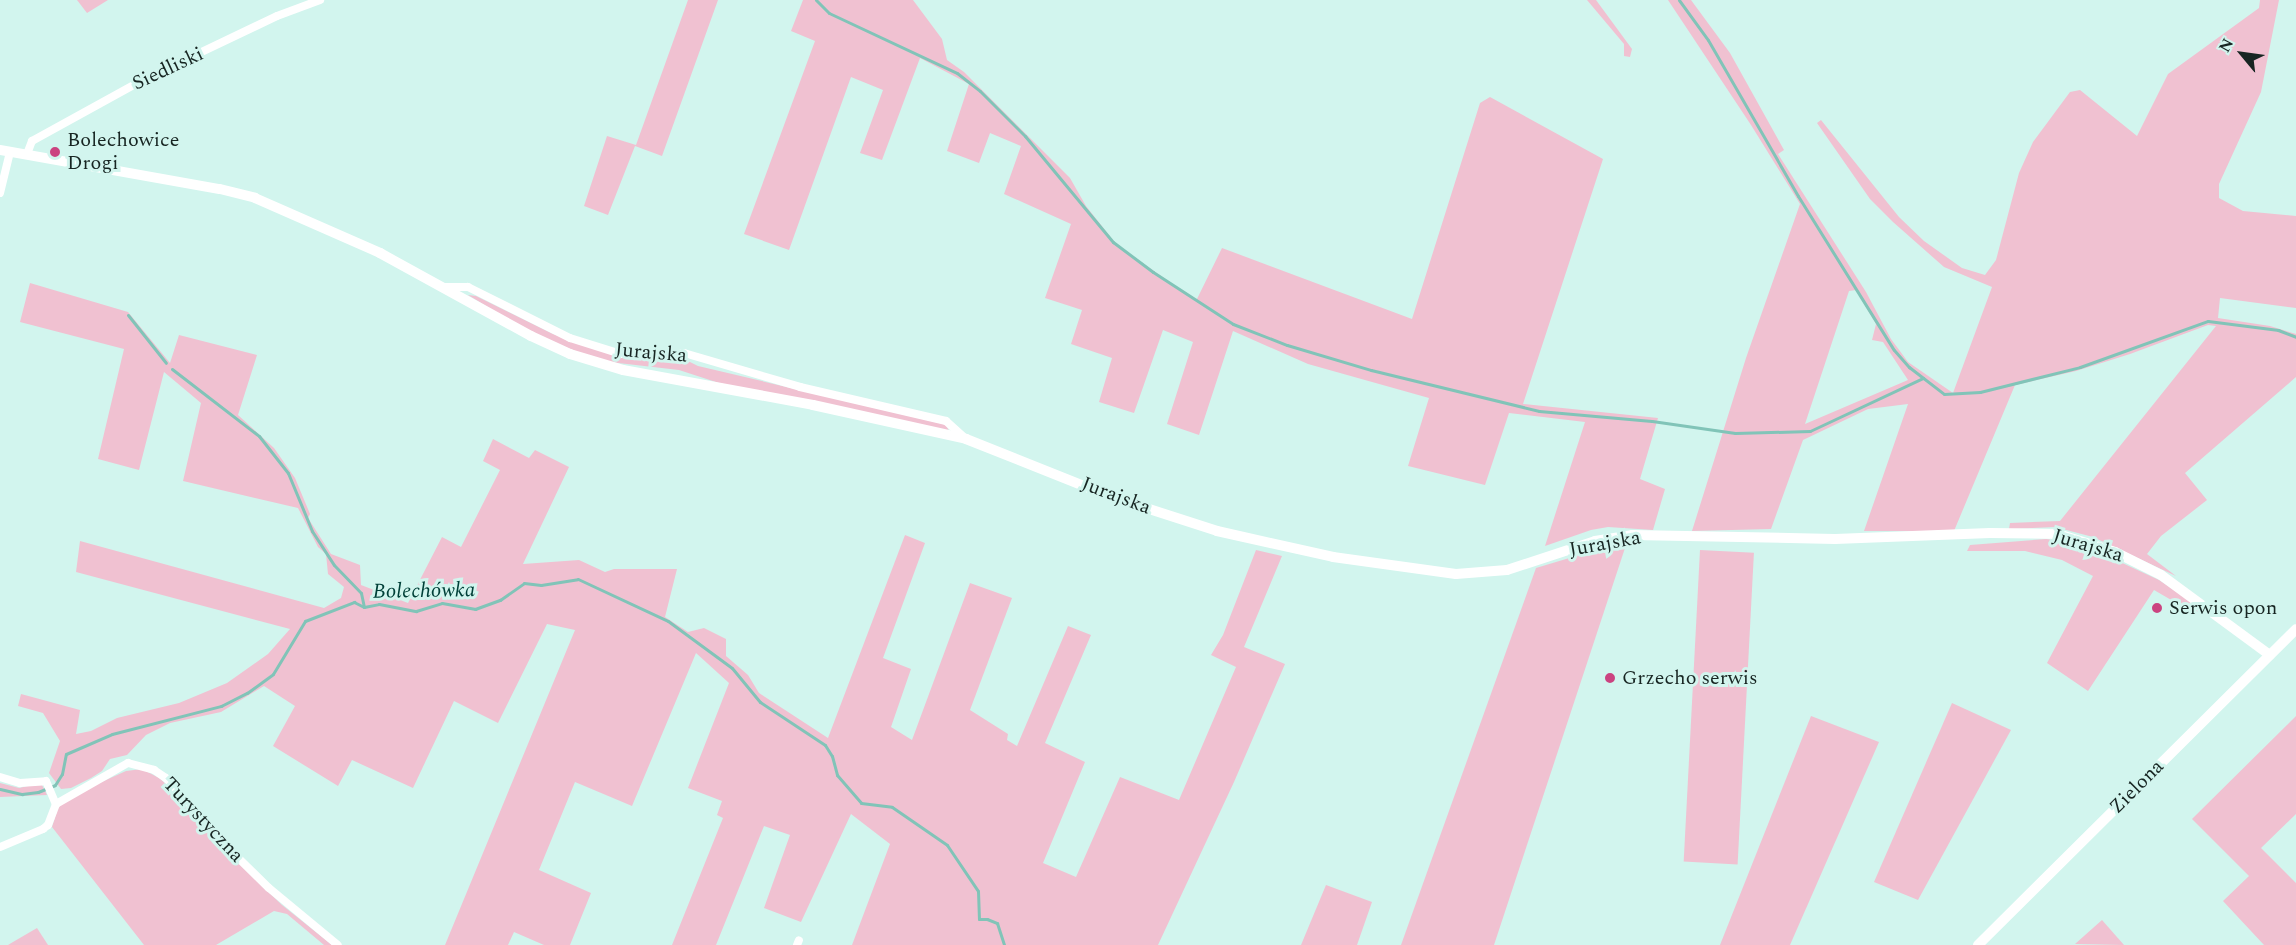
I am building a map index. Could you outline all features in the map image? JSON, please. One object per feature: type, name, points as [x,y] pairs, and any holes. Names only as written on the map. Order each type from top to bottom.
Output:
[{"type":"street","name":"Siedliski","points":[[27,154],[32,141],[144,79],[277,16],[320,0]]},
{"type":"street","name":"Jurajska","points":[[5,151],[220,189],[255,198],[380,253],[531,336],[601,364],[854,414],[966,439],[1112,497],[1217,531],[1333,556],[1456,574],[1507,570],[1594,541],[1632,535],[1835,539],[2009,532],[2058,534],[2115,552],[2161,575],[2270,655]]},
{"type":"street","points":[[0,193],[5,151]]},
{"type":"street","name":"Jurajska","points":[[443,287],[468,287],[570,338],[621,354],[684,353],[800,387],[946,421],[966,439]]},
{"type":"street","name":"Zielona","points":[[1978,945],[2296,629]]},
{"type":"street","name":"Turystyczna","points":[[56,804],[128,763],[154,770],[166,778],[223,843],[268,888],[338,945]]},
{"type":"street","points":[[0,777],[20,783],[41,779],[47,784],[56,804],[48,825],[43,830],[0,847]]},
{"type":"shaded area","points":[[77,0],[108,0],[87,13]]},
{"type":"shaded area","points":[[688,0],[718,0],[662,156],[635,146],[608,215],[584,206],[607,136],[636,145]]},
{"type":"shaded area","points":[[803,0],[913,0],[942,39],[947,60],[964,72],[1070,178],[1086,206],[1116,244],[1196,301],[1222,248],[1412,319],[1480,103],[1490,97],[1603,159],[1523,404],[1658,418],[1640,479],[1665,489],[1653,530],[1608,527],[1591,530],[1545,546],[1585,422],[1509,413],[1485,485],[1408,466],[1429,398],[1308,364],[1233,331],[1199,435],[1167,424],[1193,342],[1163,330],[1134,413],[1099,402],[1112,358],[1071,344],[1082,310],[1045,298],[1071,224],[1004,194],[1021,146],[990,133],[979,163],[947,151],[969,84],[920,58],[882,160],[860,153],[883,90],[851,77],[789,250],[744,234],[815,41],[791,31]]},
{"type":"shaded area","points":[[1587,0],[1596,0],[1632,49],[1630,57],[1624,56],[1624,44]]},
{"type":"shaded area","points":[[1668,0],[1691,0],[1730,53],[1784,150],[1778,154],[1866,292],[1891,339],[1908,362],[1953,393],[1992,287],[1944,267],[1893,222],[1870,199],[1817,123],[1821,120],[1899,217],[1924,241],[1962,268],[1985,275],[1996,260],[2019,173],[2033,142],[2070,92],[2080,90],[2137,136],[2168,74],[2259,8],[2260,0],[2279,0],[2261,92],[2219,184],[2219,198],[2243,211],[2296,216],[2296,308],[2220,298],[2218,318],[2270,326],[2296,334],[2296,377],[2185,473],[2207,500],[2161,536],[2147,554],[2176,576],[2093,537],[2055,527],[2009,529],[2010,523],[2060,521],[2216,326],[2208,325],[2076,371],[2015,385],[1954,531],[1864,531],[1908,404],[1868,409],[1803,440],[1771,529],[1692,531],[1746,358],[1800,204]],"holes":[[[1856,290],[1876,324],[1872,340],[1883,342],[1908,380],[1805,424],[1849,291]]]},
{"type":"shaded area","points":[[30,283],[128,312],[170,363],[179,335],[257,355],[238,415],[274,448],[295,478],[310,514],[308,518],[331,554],[360,565],[361,585],[408,603],[442,537],[461,547],[500,470],[483,461],[493,439],[529,458],[535,450],[569,467],[523,564],[579,560],[605,572],[614,569],[677,569],[665,617],[688,632],[704,628],[726,639],[726,656],[748,675],[759,693],[828,738],[905,535],[925,543],[883,658],[911,669],[891,727],[912,740],[970,583],[1012,598],[970,710],[1008,734],[1007,740],[1017,746],[1068,626],[1091,635],[1045,743],[1085,762],[1043,863],[1076,877],[1120,777],[1179,800],[1236,667],[1211,655],[1223,635],[1256,550],[1282,556],[1244,647],[1285,664],[1234,782],[1158,945],[852,945],[890,844],[851,814],[801,922],[764,908],[790,835],[764,826],[716,945],[672,945],[723,818],[717,815],[722,801],[688,788],[729,683],[696,653],[632,806],[575,782],[539,870],[591,893],[570,945],[544,945],[514,932],[508,945],[445,945],[575,630],[547,624],[498,723],[454,701],[413,788],[352,760],[338,786],[273,746],[295,706],[264,686],[221,712],[170,723],[146,735],[127,755],[110,759],[102,771],[91,778],[71,788],[61,789],[49,773],[60,741],[43,713],[18,706],[21,694],[80,710],[76,734],[91,731],[117,718],[179,703],[227,683],[268,654],[290,629],[76,572],[80,541],[324,608],[341,598],[344,587],[328,574],[326,554],[318,547],[298,508],[183,481],[201,403],[164,372],[139,470],[98,459],[124,349],[20,322]]},
{"type":"shaded area","points":[[468,295],[476,296],[553,334],[622,357],[684,359],[698,366],[939,423],[946,425],[949,431],[719,383],[679,370],[601,361],[532,334]]},
{"type":"shaded area","points":[[2046,539],[2070,542],[2118,561],[2159,580],[2201,608],[2197,615],[2154,590],[2088,691],[2047,663],[2093,576],[2062,560],[2025,551],[1967,551],[1970,545]]},
{"type":"shaded area","points":[[1625,548],[1494,945],[1401,945],[1536,568],[1586,553]]},
{"type":"shaded area","points":[[1700,550],[1754,553],[1738,864],[1684,862]]},
{"type":"shaded area","points":[[1952,703],[2011,730],[1918,900],[1874,882]]},
{"type":"shaded area","points":[[1811,716],[1879,742],[1790,945],[1720,945]]},
{"type":"shaded area","points":[[2296,716],[2296,814],[2261,848],[2296,883],[2296,945],[2264,945],[2223,901],[2249,876],[2192,819]]},
{"type":"shaded area","points":[[142,769],[171,788],[233,858],[282,905],[332,945],[324,945],[287,914],[274,911],[216,945],[144,945],[52,827],[57,802],[126,771]]},
{"type":"shaded area","points":[[0,783],[19,788],[41,783],[47,795],[0,797]]},
{"type":"shaded area","points":[[1326,885],[1372,902],[1357,945],[1301,945]]},
{"type":"shaded area","points":[[2102,920],[2124,945],[2075,944]]},
{"type":"shaded area","points":[[37,928],[48,945],[8,945],[13,942]]},
{"type":"waterway","points":[[816,0],[829,13],[957,73],[980,91],[1025,136],[1113,242],[1153,272],[1233,324],[1287,345],[1371,370],[1539,411],[1652,421],[1735,433],[1810,431],[1923,378]]},
{"type":"waterway","points":[[1679,0],[1708,40],[1798,196],[1894,350],[1909,367],[1944,394],[1980,392],[2080,367],[2208,321],[2278,330],[2296,337]]},
{"type":"waterway","points":[[128,315],[166,363]]},
{"type":"waterway","points":[[172,369],[259,436],[288,473],[312,531],[334,565],[361,593],[364,607]]},
{"type":"waterway","name":"Bolechówka","points":[[0,789],[22,794],[38,792],[55,785],[62,774],[66,754],[112,734],[221,706],[247,693],[273,674],[305,621],[354,602],[364,607],[379,604],[416,611],[442,603],[475,609],[500,600],[524,583],[541,585],[578,579],[668,621],[732,668],[760,702],[825,745],[832,756],[837,775],[861,803],[892,807],[947,845],[978,891],[979,919],[997,923],[1004,945]]},
{"type":"place","name":"Bolechowice Drogi","points":[[55,152]]},
{"type":"place","name":"Serwis opon","points":[[2157,608]]},
{"type":"place","name":"Grzecho serwis","points":[[1610,678]]}]
